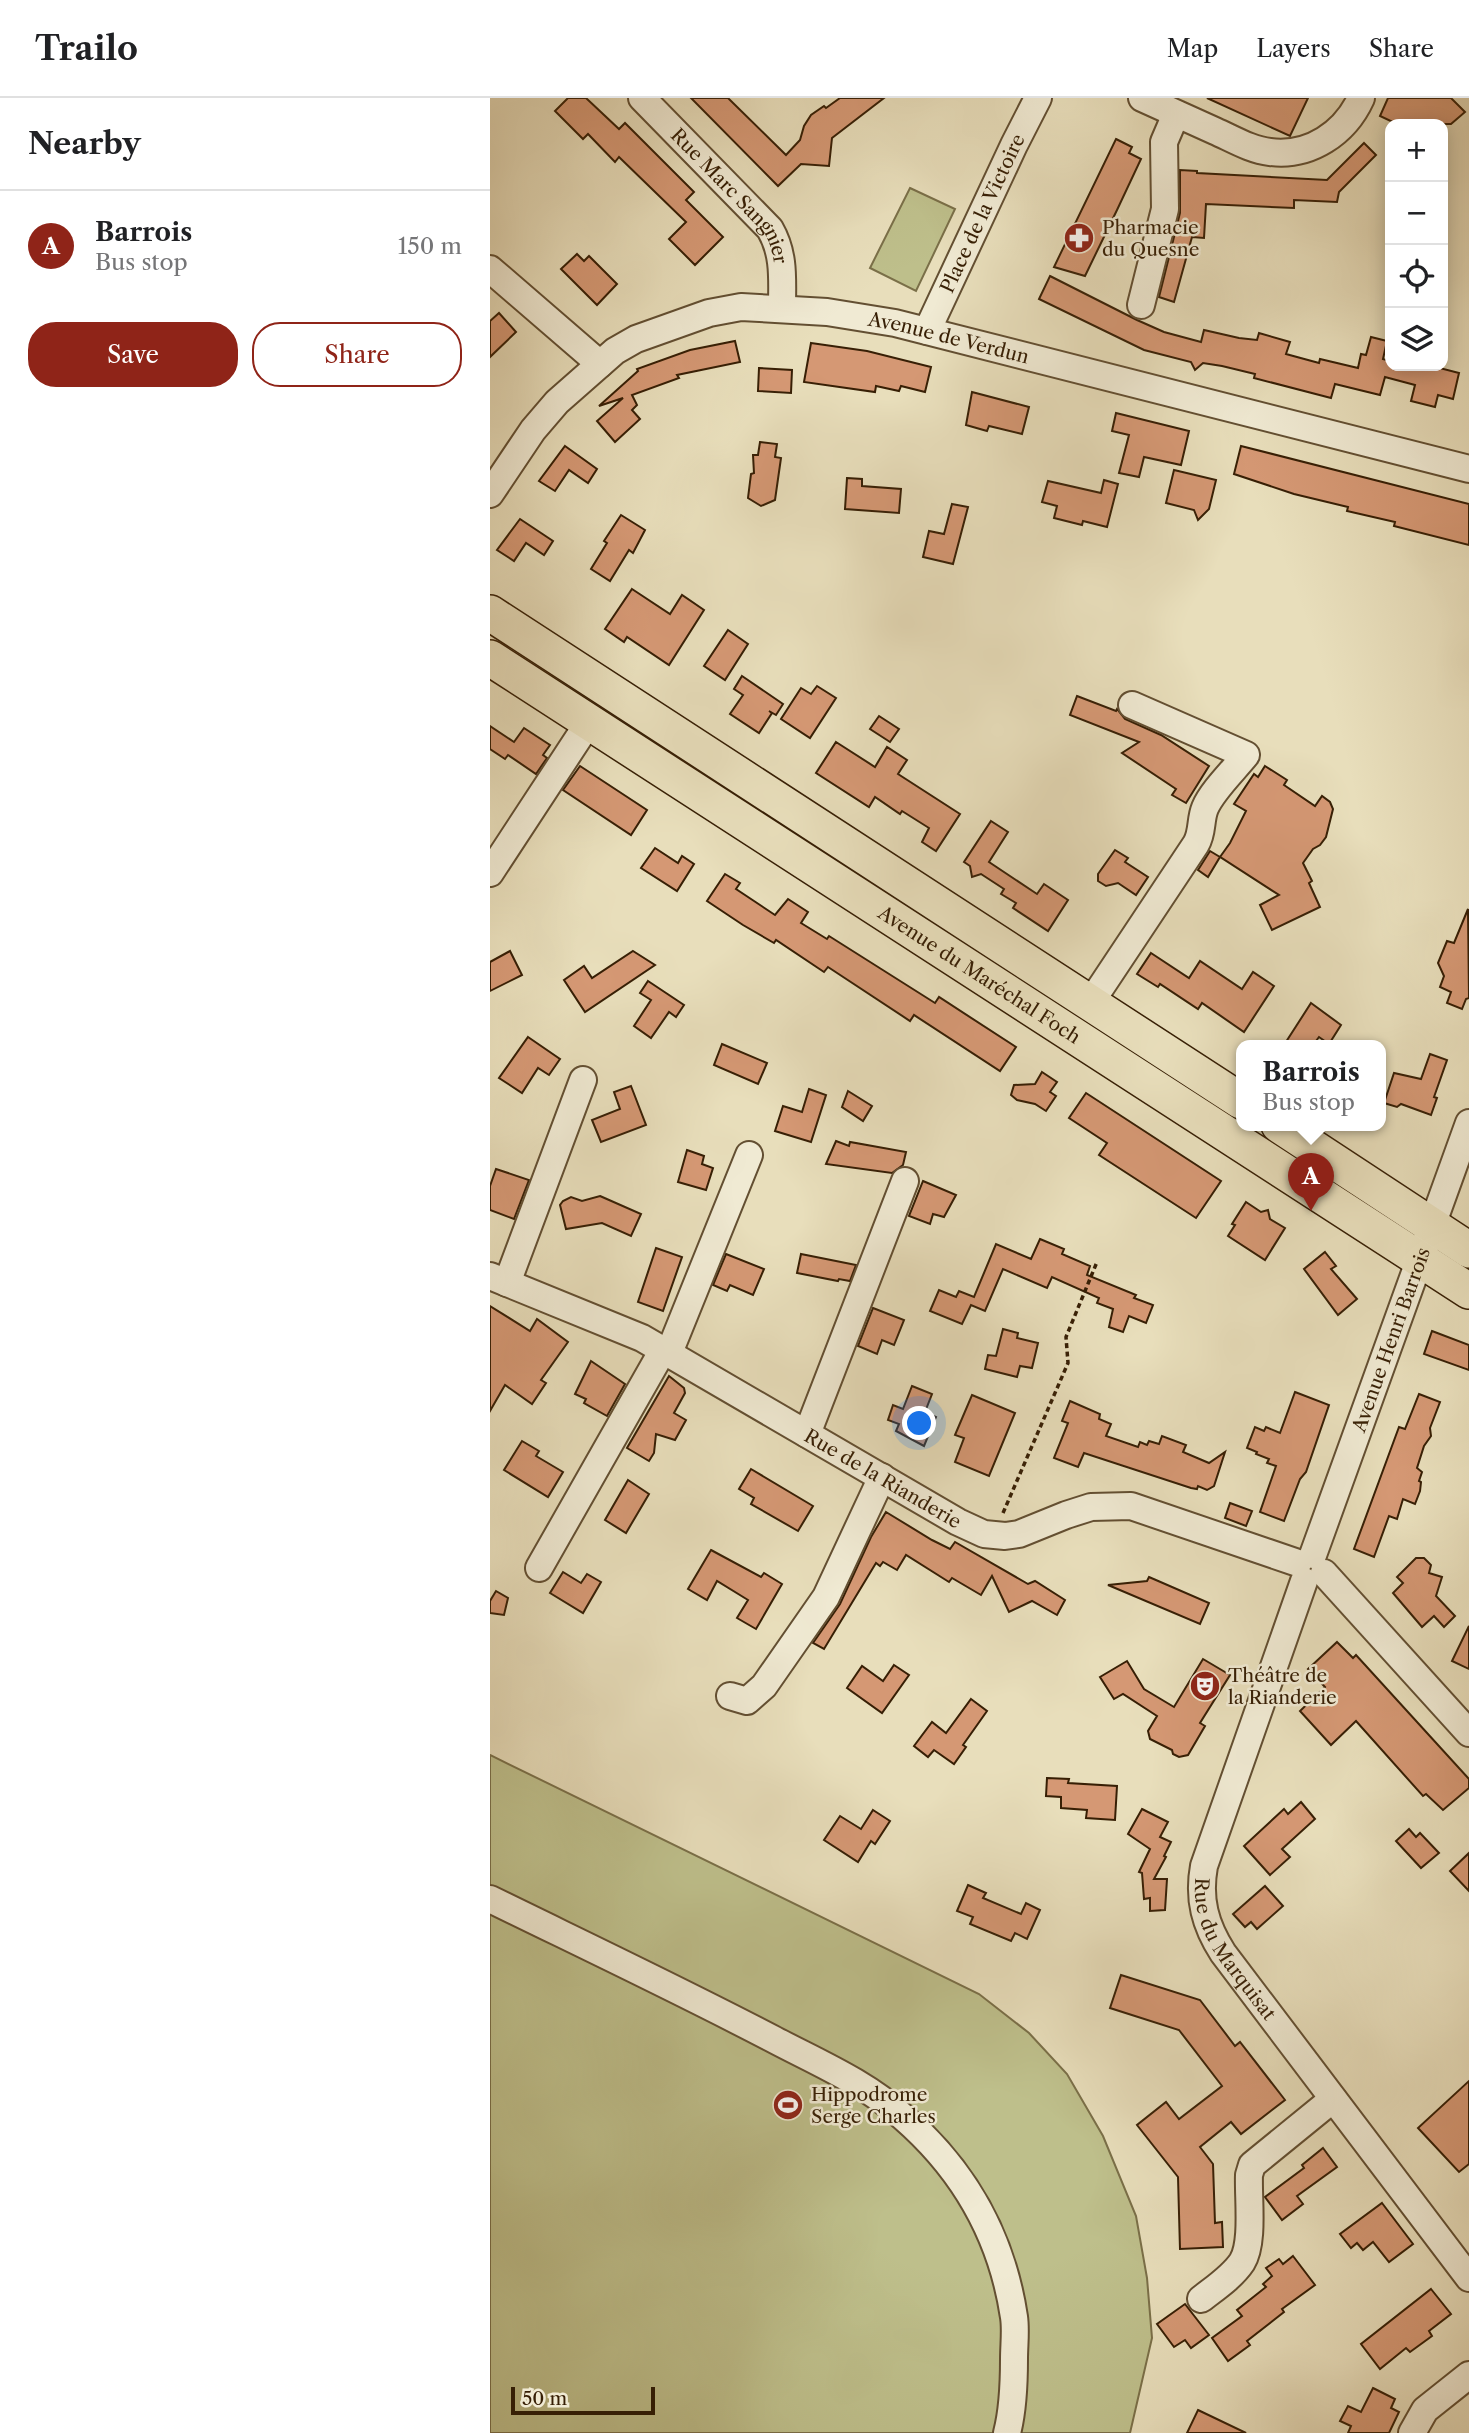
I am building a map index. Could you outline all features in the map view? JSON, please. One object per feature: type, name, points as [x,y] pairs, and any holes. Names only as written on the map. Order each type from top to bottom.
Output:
[{"type":"main road","name":"Avenue du Maréchal Foch","points":[[490,613],[1236,1098]]},
{"type":"main road","name":"Avenue du Maréchal Foch","points":[[490,658],[1469,1291]]},
{"type":"main road","points":[[1288,1131],[1469,1250]]},
{"type":"street","name":"Rue Marc Sangnier","points":[[642,98],[770,229],[780,249],[782,261],[782,309]]},
{"type":"street","name":"Place de la Victoire","points":[[927,331],[1038,98]]},
{"type":"street","points":[[1142,98],[1244,145],[1269,152],[1308,148],[1331,136],[1350,117],[1361,98]]},
{"type":"street","points":[[1140,305],[1165,209],[1164,142],[1176,114]]},
{"type":"street","points":[[490,270],[600,364]]},
{"type":"street","name":"Avenue de Verdun","points":[[490,494],[543,417],[615,351],[636,338],[709,313],[741,307],[862,317],[927,331],[1469,469]]},
{"type":"street","points":[[1091,1002],[1202,835],[1207,804],[1246,755],[1132,705]]},
{"type":"street","points":[[490,873],[589,722]]},
{"type":"street","points":[[499,1279],[583,1080]]},
{"type":"street","name":"Avenue Henri Barrois","points":[[1310,1568],[1469,1123]]},
{"type":"street","points":[[539,1568],[666,1351],[749,1155]]},
{"type":"street","points":[[807,1434],[905,1181]]},
{"type":"street","name":"Rue de la Rianderie","points":[[499,1279],[618,1327],[666,1351],[958,1522],[993,1536]]},
{"type":"street","points":[[730,1696],[747,1701],[772,1675],[826,1597],[882,1477]]},
{"type":"street","points":[[993,1536],[1019,1534],[1091,1507],[1131,1506],[1310,1568],[1469,1733]]},
{"type":"street","name":"Rue du Marquisat","points":[[1310,1568],[1204,1866],[1201,1899],[1206,1923],[1223,1953],[1469,2278]]},
{"type":"street","points":[[490,1899],[744,2024],[872,2092],[904,2117],[945,2158],[983,2214],[1007,2284],[1014,2318],[1014,2372],[1007,2433]]},
{"type":"street","points":[[1201,2299],[1238,2267],[1246,2254],[1249,2175],[1252,2165],[1334,2099]]},
{"type":"street","points":[[1412,2433],[1425,2410],[1469,2375]]},
{"type":"path","points":[[993,1536],[1069,1363],[1066,1337],[1097,1262]]},
{"type":"green space","points":[[910,188],[955,209],[916,291],[870,268]]},
{"type":"green space","name":"Hippodrome Serge Charles","points":[[490,1755],[979,1994],[1029,2033],[1067,2074],[1103,2136],[1136,2216],[1147,2278],[1152,2338],[1130,2433],[490,2433]]},
{"type":"building","points":[[568,98],[586,98],[619,129],[625,123],[694,192],[686,200],[723,237],[695,265],[669,239],[686,222],[619,157],[615,162],[588,134],[583,139],[555,111]]},
{"type":"building","points":[[691,98],[728,98],[786,155],[800,140],[811,115],[824,106],[826,108],[840,98],[884,98],[832,138],[829,166],[801,164],[778,186]]},
{"type":"building","points":[[1207,98],[1308,98],[1290,136]]},
{"type":"building","points":[[1388,98],[1451,98],[1465,112],[1451,124],[1448,124],[1448,119],[1386,119],[1380,116]]},
{"type":"building","points":[[1116,139],[1132,147],[1129,153],[1141,159],[1117,210],[1085,276],[1054,267]]},
{"type":"building","points":[[1364,143],[1376,155],[1339,192],[1337,202],[1294,200],[1294,208],[1206,204],[1204,238],[1192,237],[1174,302],[1159,297],[1180,213],[1180,170],[1327,180]]},
{"type":"building","points":[[577,254],[584,261],[589,256],[617,284],[597,305],[561,269]]},
{"type":"building","points":[[1050,276],[1164,332],[1201,342],[1204,330],[1257,340],[1259,333],[1290,342],[1286,354],[1319,363],[1320,359],[1358,368],[1361,354],[1366,355],[1371,337],[1385,340],[1385,371],[1448,370],[1459,373],[1453,399],[1438,395],[1435,407],[1411,401],[1415,385],[1385,377],[1380,395],[1335,384],[1331,398],[1254,378],[1255,374],[1222,366],[1203,363],[1195,370],[1191,362],[1144,350],[1039,299]]},
{"type":"building","points":[[499,313],[516,332],[490,357],[490,321]]},
{"type":"building","points":[[735,341],[740,362],[677,375],[679,378],[632,395],[637,405],[632,410],[640,419],[615,442],[597,421],[623,398],[599,406],[638,371],[637,369],[690,350]]},
{"type":"building","points":[[811,343],[867,351],[931,367],[925,392],[901,386],[899,391],[876,386],[875,392],[804,382]]},
{"type":"building","points":[[759,368],[792,370],[791,393],[758,391]]},
{"type":"building","points":[[972,392],[1029,407],[1022,434],[989,426],[987,431],[966,425]]},
{"type":"building","points":[[1116,413],[1189,431],[1181,465],[1144,457],[1139,477],[1119,473],[1129,435],[1112,431]]},
{"type":"building","points":[[760,442],[777,444],[775,457],[781,458],[775,500],[761,506],[748,498],[751,474],[754,473],[753,455],[758,455]]},
{"type":"building","points":[[565,446],[597,469],[588,483],[569,470],[555,491],[539,481]]},
{"type":"building","points":[[1241,446],[1469,504],[1469,545],[1394,526],[1395,522],[1347,511],[1348,507],[1294,494],[1234,474]]},
{"type":"building","points":[[1174,470],[1216,480],[1209,509],[1198,520],[1194,510],[1166,503]]},
{"type":"building","points":[[847,478],[862,479],[862,486],[901,489],[899,513],[845,509]]},
{"type":"building","points":[[1104,480],[1118,484],[1107,527],[1083,521],[1082,525],[1054,518],[1057,506],[1042,502],[1048,481],[1101,493]]},
{"type":"building","points":[[952,504],[968,507],[953,564],[923,557],[929,531],[944,534]]},
{"type":"building","points":[[621,515],[645,530],[633,553],[629,550],[610,581],[591,569],[607,543],[604,541]]},
{"type":"building","points":[[520,519],[553,541],[544,555],[526,543],[514,561],[497,550]]},
{"type":"building","points":[[632,589],[670,614],[682,595],[704,610],[669,665],[627,637],[624,642],[605,629]]},
{"type":"building","points":[[728,630],[748,644],[725,680],[704,666]]},
{"type":"building","points":[[742,676],[783,704],[776,715],[769,711],[772,713],[759,733],[730,714],[743,695],[734,689]]},
{"type":"building","points":[[817,686],[836,698],[810,738],[781,719],[801,688],[811,694]]},
{"type":"building","points":[[1077,696],[1116,711],[1117,709],[1125,719],[1161,735],[1209,766],[1186,803],[1172,795],[1176,789],[1122,753],[1139,742],[1070,715]]},
{"type":"building","points":[[879,716],[899,729],[890,742],[870,729]]},
{"type":"building","points":[[490,726],[514,742],[524,728],[550,745],[543,755],[547,758],[536,774],[508,755],[505,759],[490,749]]},
{"type":"building","points":[[836,742],[875,767],[887,747],[907,760],[898,774],[960,814],[936,851],[922,842],[929,828],[902,811],[900,814],[875,797],[869,807],[816,773]]},
{"type":"building","points":[[580,766],[647,810],[631,835],[563,790]]},
{"type":"building","points":[[1265,766],[1287,780],[1284,785],[1315,806],[1322,796],[1330,802],[1333,809],[1326,837],[1303,863],[1320,907],[1272,930],[1260,905],[1279,895],[1220,857],[1246,811],[1234,804],[1254,774],[1258,777]]},
{"type":"building","points":[[991,821],[1008,832],[989,862],[1037,894],[1044,884],[1068,900],[1048,931],[1013,908],[1016,903],[1001,894],[1004,889],[981,874],[972,877],[970,866],[964,862]]},
{"type":"building","points":[[655,848],[678,863],[682,856],[694,864],[677,891],[641,868]]},
{"type":"building","points":[[1115,850],[1128,858],[1125,862],[1148,877],[1136,895],[1118,883],[1106,886],[1098,881],[1098,874]]},
{"type":"building","points":[[1210,851],[1220,857],[1208,877],[1198,870]]},
{"type":"building","points":[[725,874],[740,883],[736,889],[775,915],[788,899],[808,912],[801,923],[827,939],[829,936],[935,1003],[939,997],[1016,1047],[1000,1071],[914,1015],[910,1021],[828,967],[824,972],[776,940],[774,943],[743,925],[707,901]]},
{"type":"building","points":[[1468,909],[1469,998],[1462,1009],[1447,1003],[1451,992],[1440,987],[1444,976],[1438,963],[1447,941],[1454,943]]},
{"type":"building","points":[[510,951],[522,975],[490,991],[490,962]]},
{"type":"building","points":[[633,951],[655,965],[585,1012],[564,980],[584,966],[592,978]]},
{"type":"building","points":[[1151,953],[1189,978],[1200,961],[1242,989],[1253,972],[1274,986],[1244,1032],[1202,1003],[1198,1009],[1160,984],[1158,987],[1137,974]]},
{"type":"building","points":[[648,981],[684,1005],[676,1017],[669,1012],[651,1038],[634,1026],[651,1000],[640,993]]},
{"type":"building","points":[[1311,1003],[1341,1025],[1332,1040],[1319,1037],[1317,1040],[1287,1040]]},
{"type":"building","points":[[528,1037],[560,1059],[549,1075],[538,1068],[522,1093],[499,1078]]},
{"type":"building","points":[[722,1044],[767,1063],[758,1084],[714,1065]]},
{"type":"building","points":[[1430,1054],[1447,1060],[1434,1097],[1437,1098],[1431,1115],[1401,1104],[1397,1107],[1386,1104],[1394,1073],[1421,1079]]},
{"type":"building","points":[[1042,1072],[1057,1082],[1050,1092],[1056,1096],[1046,1111],[1011,1095],[1014,1085],[1035,1084]]},
{"type":"building","points":[[631,1086],[646,1125],[601,1142],[592,1120],[620,1109],[614,1092]]},
{"type":"building","points":[[809,1089],[826,1095],[811,1142],[775,1131],[783,1106],[802,1112]]},
{"type":"building","points":[[848,1091],[872,1106],[863,1121],[842,1107]]},
{"type":"building","points":[[1086,1093],[1221,1181],[1196,1218],[1099,1155],[1107,1143],[1069,1118]]},
{"type":"building","points":[[836,1141],[849,1146],[850,1142],[906,1152],[903,1165],[892,1173],[826,1164]]},
{"type":"building","points":[[687,1150],[704,1156],[702,1164],[713,1168],[706,1190],[678,1182]]},
{"type":"building","points":[[496,1169],[529,1180],[514,1219],[490,1210],[490,1186]]},
{"type":"building","points":[[923,1181],[956,1195],[944,1217],[933,1214],[930,1224],[909,1216]]},
{"type":"building","points":[[600,1196],[641,1214],[631,1236],[602,1223],[566,1229],[560,1205],[563,1201],[571,1197],[582,1201]]},
{"type":"building","points":[[1246,1202],[1261,1212],[1268,1210],[1270,1219],[1285,1228],[1265,1260],[1228,1236]]},
{"type":"building","points":[[1040,1239],[1064,1249],[1062,1254],[1090,1266],[1087,1275],[1153,1305],[1146,1323],[1129,1316],[1123,1332],[1109,1327],[1113,1309],[1097,1303],[1099,1298],[1052,1277],[1047,1288],[1003,1269],[985,1311],[971,1305],[962,1324],[930,1311],[939,1290],[956,1297],[959,1291],[974,1297],[996,1244],[1031,1259]]},
{"type":"building","points":[[656,1248],[682,1257],[663,1311],[638,1302]]},
{"type":"building","points":[[1325,1252],[1336,1266],[1331,1269],[1357,1299],[1338,1315],[1304,1269]]},
{"type":"building","points":[[726,1254],[764,1269],[753,1295],[730,1285],[727,1291],[713,1285]]},
{"type":"building","points":[[801,1254],[856,1265],[850,1281],[797,1273]]},
{"type":"building","points":[[490,1306],[530,1331],[537,1319],[568,1342],[541,1380],[546,1383],[532,1404],[505,1385],[490,1411]]},
{"type":"building","points":[[873,1308],[904,1320],[894,1345],[882,1340],[877,1354],[858,1346]]},
{"type":"building","points":[[1003,1329],[1018,1333],[1017,1338],[1038,1343],[1032,1368],[1020,1366],[1017,1377],[985,1369],[988,1355],[996,1356]]},
{"type":"building","points":[[1432,1331],[1469,1345],[1469,1370],[1424,1354]]},
{"type":"building","points":[[591,1361],[625,1384],[607,1416],[584,1403],[586,1399],[575,1394]]},
{"type":"building","points":[[669,1376],[684,1388],[685,1393],[674,1413],[686,1420],[675,1440],[656,1434],[654,1453],[649,1461],[627,1448]]},
{"type":"building","points":[[912,1386],[932,1394],[925,1412],[936,1417],[924,1446],[896,1431],[899,1424],[888,1420],[893,1405],[903,1409]]},
{"type":"building","points":[[1295,1392],[1329,1405],[1306,1472],[1300,1479],[1284,1521],[1260,1512],[1276,1466],[1267,1463],[1269,1459],[1247,1448],[1255,1427],[1264,1431],[1266,1427],[1280,1433]]},
{"type":"building","points":[[1419,1394],[1440,1402],[1430,1428],[1431,1436],[1424,1446],[1417,1468],[1422,1472],[1420,1491],[1415,1504],[1403,1499],[1397,1519],[1389,1516],[1374,1557],[1354,1549],[1399,1427],[1405,1429]]},
{"type":"building","points":[[972,1395],[1015,1413],[989,1476],[955,1462],[964,1438],[955,1435]]},
{"type":"building","points":[[1070,1401],[1100,1414],[1099,1419],[1111,1424],[1106,1436],[1138,1447],[1140,1442],[1147,1445],[1149,1441],[1159,1444],[1162,1436],[1186,1445],[1183,1452],[1209,1463],[1225,1452],[1214,1486],[1207,1490],[1198,1486],[1197,1489],[1191,1488],[1084,1453],[1078,1467],[1054,1458],[1068,1423],[1062,1421]]},
{"type":"building","points":[[522,1441],[539,1451],[536,1456],[563,1472],[548,1497],[504,1470]]},
{"type":"building","points":[[751,1469],[813,1506],[798,1531],[751,1504],[754,1498],[739,1489]]},
{"type":"building","points":[[628,1480],[649,1494],[626,1533],[605,1520]]},
{"type":"building","points":[[1230,1503],[1252,1511],[1246,1526],[1225,1518]]},
{"type":"building","points":[[886,1512],[950,1549],[955,1542],[1028,1584],[1035,1581],[1065,1600],[1057,1615],[1032,1601],[1009,1612],[992,1576],[981,1595],[952,1578],[949,1582],[906,1555],[897,1570],[883,1562],[880,1566],[876,1563],[824,1649],[813,1643],[840,1604],[871,1537]]},
{"type":"building","points":[[711,1550],[761,1577],[764,1573],[782,1584],[756,1629],[737,1618],[748,1600],[717,1581],[707,1600],[688,1589]]},
{"type":"building","points":[[1416,1558],[1424,1558],[1431,1565],[1429,1573],[1442,1577],[1436,1596],[1455,1616],[1444,1627],[1434,1616],[1422,1627],[1393,1593],[1403,1583],[1397,1577]]},
{"type":"building","points":[[563,1572],[581,1583],[587,1574],[601,1582],[583,1613],[550,1593]]},
{"type":"building","points":[[1149,1577],[1209,1603],[1200,1624],[1108,1585],[1147,1581]]},
{"type":"building","points":[[496,1591],[508,1598],[504,1615],[490,1613],[490,1601]]},
{"type":"building","points":[[1469,1626],[1469,1669],[1452,1661]]},
{"type":"building","points":[[1337,1642],[1353,1658],[1356,1655],[1469,1779],[1469,1788],[1443,1810],[1426,1794],[1423,1796],[1356,1721],[1331,1745],[1300,1711],[1325,1687],[1308,1669]]},
{"type":"building","points":[[1203,1659],[1230,1675],[1200,1723],[1205,1726],[1188,1755],[1179,1757],[1173,1754],[1172,1750],[1150,1739],[1148,1731],[1157,1716],[1123,1694],[1114,1699],[1100,1677],[1127,1661],[1144,1689],[1174,1707]]},
{"type":"building","points":[[894,1665],[909,1675],[882,1713],[847,1688],[862,1666],[883,1681]]},
{"type":"building","points":[[971,1699],[987,1711],[963,1745],[966,1747],[954,1764],[934,1750],[928,1757],[914,1746],[932,1722],[946,1733]]},
{"type":"building","points":[[1047,1778],[1069,1779],[1068,1783],[1117,1786],[1115,1820],[1086,1818],[1087,1810],[1061,1808],[1061,1797],[1046,1796]]},
{"type":"building","points":[[1301,1802],[1315,1819],[1282,1849],[1290,1857],[1270,1875],[1244,1846],[1284,1809],[1288,1814]]},
{"type":"building","points":[[1142,1809],[1168,1822],[1160,1837],[1171,1842],[1154,1879],[1167,1879],[1165,1910],[1150,1911],[1150,1898],[1144,1899],[1142,1873],[1139,1872],[1150,1849],[1128,1834]]},
{"type":"building","points":[[873,1810],[890,1821],[875,1844],[871,1841],[858,1862],[824,1840],[840,1816],[861,1829]]},
{"type":"building","points":[[1409,1829],[1416,1837],[1420,1833],[1439,1853],[1421,1868],[1396,1841]]},
{"type":"building","points":[[1469,1853],[1469,1891],[1450,1871]]},
{"type":"building","points":[[968,1885],[986,1893],[983,1898],[1021,1914],[1026,1903],[1040,1910],[1027,1939],[1015,1933],[1011,1941],[970,1924],[973,1917],[957,1911]]},
{"type":"building","points":[[1265,1886],[1283,1906],[1257,1929],[1251,1922],[1245,1927],[1233,1914]]},
{"type":"building","points":[[1121,1975],[1200,2000],[1235,2046],[1240,2042],[1285,2100],[1241,2134],[1231,2122],[1200,2147],[1213,2164],[1215,2223],[1222,2222],[1223,2247],[1180,2249],[1178,2177],[1137,2125],[1166,2102],[1179,2119],[1222,2086],[1179,2030],[1110,2008]]},
{"type":"building","points":[[1469,2081],[1469,2164],[1459,2172],[1418,2128]]},
{"type":"building","points":[[1323,2148],[1337,2167],[1297,2196],[1303,2204],[1282,2220],[1265,2197],[1304,2168],[1302,2165]]},
{"type":"building","points":[[1382,2203],[1413,2244],[1389,2262],[1373,2242],[1363,2250],[1357,2243],[1351,2248],[1340,2234]]},
{"type":"building","points":[[1293,2256],[1315,2285],[1282,2309],[1284,2312],[1247,2341],[1250,2345],[1228,2361],[1212,2338],[1242,2316],[1237,2310],[1266,2287],[1263,2284],[1272,2276],[1266,2268],[1279,2259],[1283,2264]]},
{"type":"building","points":[[1431,2289],[1451,2314],[1429,2331],[1432,2336],[1410,2352],[1406,2348],[1380,2369],[1361,2344]]},
{"type":"building","points":[[1185,2304],[1209,2335],[1191,2348],[1185,2340],[1174,2347],[1157,2324]]},
{"type":"building","points":[[1373,2388],[1395,2399],[1391,2408],[1399,2412],[1389,2433],[1348,2433],[1351,2426],[1340,2421],[1348,2406],[1361,2412]]},
{"type":"building","points":[[1198,2410],[1246,2433],[1187,2433]]},
{"type":"place","name":"Pharmacie du Quesne","points":[[1079,238]]},
{"type":"place","name":"Barrois","points":[[1311,1211]]},
{"type":"place","name":"Théâtre de la Rianderie","points":[[1205,1686]]},
{"type":"place","name":"Hippodrome Serge Charles","points":[[788,2105]]}]
